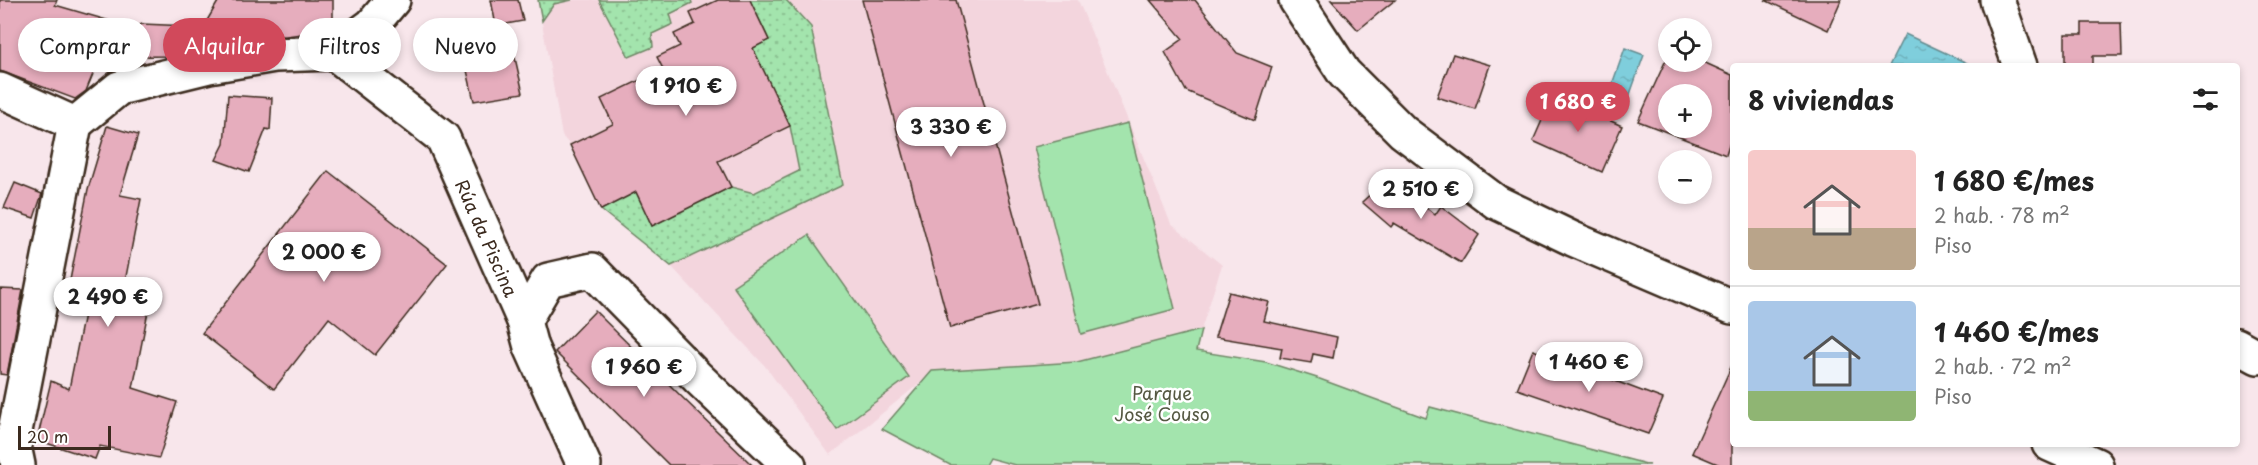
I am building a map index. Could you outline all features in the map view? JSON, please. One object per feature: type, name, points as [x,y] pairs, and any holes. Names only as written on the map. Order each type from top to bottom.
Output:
[{"type":"street","points":[[378,18],[393,0]]},
{"type":"street","points":[[1296,0],[1344,73],[1403,132],[1496,202],[1573,239],[1730,306]]},
{"type":"street","points":[[1997,0],[2019,63]]},
{"type":"street","points":[[10,448],[75,124],[119,88],[208,66],[275,55],[298,54]]},
{"type":"street","name":"Rúa da Piscina","points":[[358,72],[443,138],[524,321],[531,347],[584,465]]},
{"type":"street","points":[[0,90],[75,124]]},
{"type":"street","points":[[524,321],[548,280],[592,270],[698,378],[789,465]]},
{"type":"street","points":[[2240,347],[2258,357]]},
{"type":"street","points":[[2056,447],[2096,465]]},
{"type":"shaded area","points":[[538,0],[1078,0],[1171,224],[1222,265],[1201,330],[1077,362],[932,371],[830,455],[765,366],[671,266],[601,210],[570,145],[562,136]]},
{"type":"green space","points":[[538,0],[572,0],[554,4],[542,21]]},
{"type":"green space","points":[[599,0],[691,0],[692,3],[670,14],[673,24],[652,34],[653,47],[629,57]]},
{"type":"green space","points":[[750,0],[786,0],[811,27],[843,185],[671,266],[601,210],[636,192],[652,226],[731,187],[754,193],[799,171],[790,126],[751,49],[769,40]]},
{"type":"green space","points":[[1128,123],[1175,309],[1081,334],[1034,147]]},
{"type":"green space","points":[[809,235],[909,377],[837,430],[733,286]]},
{"type":"green space","name":"Parque José Couso","points":[[1201,330],[1196,351],[1266,362],[1426,418],[1430,407],[1650,465],[1015,465],[989,458],[985,465],[950,465],[882,429],[932,371],[1077,362]]},
{"type":"water","points":[[1905,34],[1967,63],[1890,63]]},
{"type":"water","points":[[1625,48],[1644,55],[1629,97],[1610,90]]},
{"type":"building","points":[[0,0],[57,0],[55,5],[100,18],[18,18],[18,72],[94,72],[86,91],[75,99],[0,71]]},
{"type":"building","points":[[219,0],[333,0],[333,18],[298,18],[298,34],[286,36],[286,18],[208,18]]},
{"type":"building","points":[[491,0],[518,0],[523,21],[518,22],[518,18],[494,18]]},
{"type":"building","points":[[718,0],[750,0],[769,40],[753,48],[790,126],[718,161],[731,187],[652,226],[636,192],[601,210],[570,145],[613,124],[601,99],[663,69],[657,57],[680,46],[674,34],[695,24],[690,13]]},
{"type":"building","points":[[862,0],[956,0],[1038,304],[950,328]]},
{"type":"building","points":[[1150,0],[1195,0],[1237,53],[1272,67],[1255,120],[1186,91],[1165,52],[1183,39]]},
{"type":"building","points":[[1331,0],[1395,0],[1358,30]]},
{"type":"building","points":[[1765,0],[1841,0],[1828,30]]},
{"type":"building","points":[[2082,23],[2121,23],[2122,56],[2093,56],[2093,63],[2065,63],[2065,34],[2082,34]]},
{"type":"building","points":[[151,24],[163,25],[163,56],[151,56]]},
{"type":"building","points":[[1453,54],[1490,65],[1475,109],[1437,97]]},
{"type":"building","points":[[1712,66],[1730,74],[1730,142],[1726,155],[1682,138],[1712,138],[1712,84],[1658,84],[1658,129],[1638,121],[1660,72],[1712,72]]},
{"type":"building","points":[[518,71],[523,93],[474,101],[467,72]]},
{"type":"building","points":[[228,95],[272,98],[270,130],[266,129],[249,172],[216,160],[224,144]]},
{"type":"building","points":[[1553,95],[1622,126],[1602,172],[1533,141]]},
{"type":"building","points":[[107,126],[138,135],[120,195],[141,199],[123,292],[151,296],[133,388],[177,402],[159,458],[100,446],[95,459],[37,440],[51,381],[69,389],[90,284],[70,280],[88,189]]},
{"type":"building","points":[[328,171],[447,264],[375,355],[329,318],[274,389],[202,333]]},
{"type":"building","points":[[1390,176],[1435,215],[1441,206],[1479,235],[1461,263],[1394,223],[1391,227],[1362,202]]},
{"type":"building","points":[[15,183],[42,194],[34,218],[4,208]]},
{"type":"building","points":[[0,289],[23,290],[7,375],[0,374]]},
{"type":"building","points":[[1229,292],[1269,302],[1264,321],[1337,337],[1333,358],[1313,354],[1311,363],[1280,358],[1282,348],[1215,337]]},
{"type":"building","points":[[595,311],[752,465],[669,465],[555,352]]},
{"type":"building","points":[[1533,350],[1663,399],[1648,434],[1517,389]]},
{"type":"building","points":[[1730,369],[1732,465],[1720,465],[1692,453]]}]
